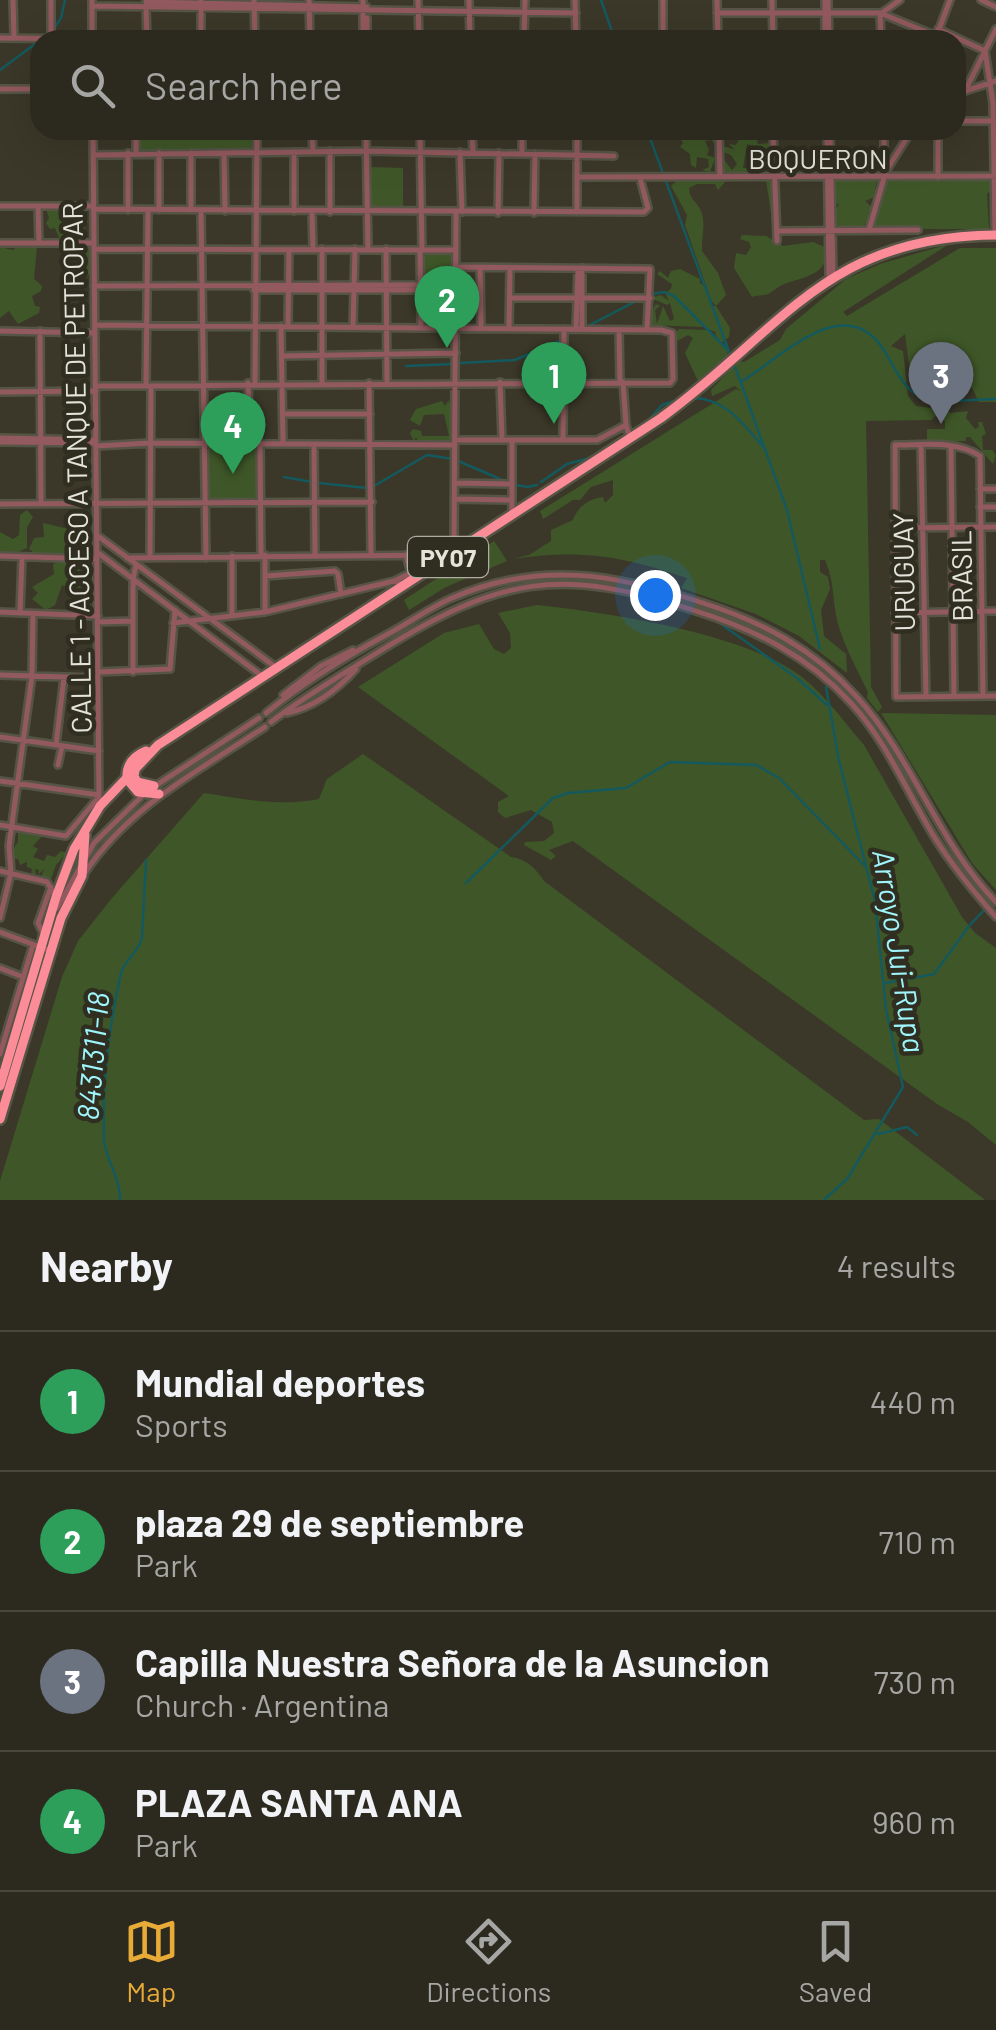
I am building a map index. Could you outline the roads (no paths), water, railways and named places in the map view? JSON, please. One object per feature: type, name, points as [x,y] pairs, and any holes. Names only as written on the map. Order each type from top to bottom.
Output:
[{"type":"highway","name":"PY07","points":[[0,1086],[3,1056],[23,1013],[74,849],[98,803],[158,745],[399,583],[453,554],[694,394],[786,311],[831,277],[908,244],[936,238],[996,235]]},
{"type":"highway","points":[[157,790],[144,794],[132,788],[127,774],[138,755],[158,745]]},
{"type":"highway","points":[[136,765],[137,782],[157,790]]},
{"type":"highway","name":"PY07","points":[[0,1119],[43,945],[82,876],[85,836],[98,803]]},
{"type":"street","points":[[13,0],[14,38]]},
{"type":"street","points":[[51,0],[52,30]]},
{"type":"street","points":[[418,0],[419,30]]},
{"type":"street","points":[[470,0],[470,30]]},
{"type":"street","points":[[524,30],[525,0]]},
{"type":"street","points":[[575,0],[576,30]]},
{"type":"street","points":[[663,0],[663,30]]},
{"type":"street","points":[[717,0],[718,30]]},
{"type":"street","points":[[772,0],[773,30]]},
{"type":"street","points":[[826,0],[827,30]]},
{"type":"street","points":[[880,13],[900,0]]},
{"type":"street","points":[[938,30],[950,0]]},
{"type":"street","points":[[980,0],[996,7]]},
{"type":"street","points":[[92,30],[92,3],[576,13]]},
{"type":"street","points":[[146,3],[147,30]]},
{"type":"street","points":[[201,4],[201,30]]},
{"type":"street","points":[[254,5],[255,30]]},
{"type":"street","points":[[717,13],[880,13],[923,30]]},
{"type":"street","points":[[880,13],[881,30]]},
{"type":"street","points":[[966,89],[996,29]]},
{"type":"street","points":[[0,38],[30,38]]},
{"type":"street","points":[[966,45],[985,51]]},
{"type":"street","points":[[985,51],[994,81],[996,235]]},
{"type":"street","points":[[966,89],[994,81]]},
{"type":"street","points":[[0,89],[30,90]]},
{"type":"street","points":[[966,122],[994,121]]},
{"type":"street","name":"CALLE 1 - ACCESO A TANQUE DE PETROPAR","points":[[93,140],[98,803]]},
{"type":"street","points":[[136,140],[136,153]]},
{"type":"street","points":[[250,444],[255,140]]},
{"type":"street","points":[[312,140],[313,152]]},
{"type":"street","points":[[366,140],[368,249]]},
{"type":"street","points":[[420,140],[422,328]]},
{"type":"street","points":[[472,140],[473,152]]},
{"type":"street","points":[[522,140],[522,153]]},
{"type":"street","points":[[576,140],[577,212]]},
{"type":"street","points":[[719,140],[720,177]]},
{"type":"street","points":[[773,140],[776,240]]},
{"type":"street","points":[[829,140],[831,277]]},
{"type":"street","points":[[884,140],[884,176]]},
{"type":"street","points":[[868,231],[884,176],[906,140]]},
{"type":"street","points":[[938,140],[938,177]]},
{"type":"street","points":[[330,151],[330,212]]},
{"type":"street","points":[[94,155],[366,151],[614,156]]},
{"type":"street","points":[[294,152],[294,211]]},
{"type":"street","points":[[126,558],[453,554],[454,250],[460,152]]},
{"type":"street","points":[[128,153],[128,210]]},
{"type":"street","points":[[159,210],[160,153]]},
{"type":"street","points":[[191,153],[191,211]]},
{"type":"street","points":[[498,213],[499,153]]},
{"type":"street","points":[[224,154],[225,211]]},
{"type":"street","points":[[534,213],[535,154]]},
{"type":"street","name":"BOQUERON","points":[[577,178],[995,176]]},
{"type":"street","points":[[0,206],[191,211],[646,212],[640,178]]},
{"type":"street","points":[[38,206],[39,244]]},
{"type":"street","points":[[148,210],[150,558]]},
{"type":"street","points":[[201,211],[206,558]]},
{"type":"street","points":[[312,211],[313,249]]},
{"type":"street","points":[[777,231],[918,230]]},
{"type":"street","points":[[0,243],[454,250]]},
{"type":"street","points":[[322,249],[322,383]]},
{"type":"street","points":[[353,327],[355,249]]},
{"type":"street","points":[[386,249],[387,382]]},
{"type":"street","points":[[283,444],[282,356],[289,250]]},
{"type":"street","points":[[456,267],[650,270],[647,329]]},
{"type":"street","points":[[480,268],[481,328]]},
{"type":"street","points":[[509,328],[510,268]]},
{"type":"street","points":[[579,329],[580,268]]},
{"type":"street","points":[[94,286],[422,288]]},
{"type":"street","points":[[510,298],[650,298]]},
{"type":"street","points":[[0,331],[147,325],[647,329],[672,333],[673,380],[252,383],[0,392]]},
{"type":"street","points":[[563,440],[564,328]]},
{"type":"street","points":[[619,329],[630,437]]},
{"type":"street","points":[[40,331],[41,504]]},
{"type":"street","points":[[282,356],[456,353]]},
{"type":"street","points":[[370,382],[371,555]]},
{"type":"street","points":[[500,382],[512,516]]},
{"type":"street","points":[[283,414],[370,414]]},
{"type":"street","points":[[0,440],[372,444],[597,440],[626,425]]},
{"type":"street","points":[[260,444],[264,612]]},
{"type":"street","points":[[314,444],[316,556]]},
{"type":"street","points":[[954,696],[951,446],[896,445],[896,697],[996,696]]},
{"type":"street","name":"URUGUAY","points":[[921,446],[926,697]]},
{"type":"street","name":"BRASIL","points":[[951,446],[964,447],[980,456],[983,696]]},
{"type":"street","points":[[454,482],[510,487]]},
{"type":"street","points":[[980,489],[996,488]]},
{"type":"street","points":[[454,499],[511,500]]},
{"type":"street","points":[[0,504],[372,502]]},
{"type":"street","points":[[980,507],[996,507]]},
{"type":"street","points":[[894,528],[996,526]]},
{"type":"street","points":[[97,536],[277,668]]},
{"type":"street","points":[[0,556],[97,555],[263,676]]},
{"type":"street","points":[[406,555],[411,573]]},
{"type":"street","points":[[173,622],[264,612],[399,583],[438,555]]},
{"type":"street","points":[[20,613],[22,556]]},
{"type":"street","points":[[232,556],[232,615]]},
{"type":"street","points":[[132,672],[136,565]]},
{"type":"street","points":[[266,576],[335,571],[341,594]]},
{"type":"street","points":[[266,714],[324,667],[475,589],[529,577],[591,575],[640,584],[745,617],[803,648],[848,686],[891,740],[962,863],[996,902]]},
{"type":"street","points":[[272,722],[429,620],[470,601],[531,586],[586,585],[642,594],[748,628],[800,658],[841,693],[880,741],[948,858],[996,916]]},
{"type":"street","points":[[0,674],[98,675],[171,668],[175,610]]},
{"type":"street","points":[[895,612],[996,611]]},
{"type":"street","points":[[0,612],[133,621]]},
{"type":"street","points":[[0,918],[12,873],[11,826],[32,676],[33,614]]},
{"type":"street","points":[[250,667],[260,655]]},
{"type":"street","points":[[284,713],[306,707],[334,690],[362,662]]},
{"type":"street","points":[[324,667],[336,678]]},
{"type":"street","points":[[58,765],[64,676]]},
{"type":"street","points":[[334,690],[336,678]]},
{"type":"street","points":[[841,693],[839,685],[848,686]]},
{"type":"street","points":[[291,690],[306,707]]},
{"type":"street","points":[[82,876],[114,834],[157,790],[259,718]]},
{"type":"street","points":[[157,790],[265,727]]},
{"type":"street","points":[[0,737],[99,750]]},
{"type":"street","points":[[0,781],[98,803],[67,836],[0,825]]},
{"type":"street","points":[[912,796],[920,793]]},
{"type":"street","points":[[50,924],[84,856],[144,794]]},
{"type":"street","points":[[0,871],[47,882],[56,897]]},
{"type":"street","points":[[3,1056],[24,977],[43,945],[37,927],[51,886]]},
{"type":"street","points":[[0,932],[43,945]]},
{"type":"street","points":[[0,968],[24,977]]},
{"type":"street","points":[[8,1029],[23,1013]]},
{"type":"waterway","points":[[53,30],[65,0]]},
{"type":"waterway","name":"Arroyo Jui-Rupa","points":[[601,0],[612,30]]},
{"type":"waterway","points":[[0,70],[30,48]]},
{"type":"waterway","name":"Arroyo Jui-Rupa","points":[[651,140],[731,357]]},
{"type":"waterway","points":[[652,294],[664,292],[674,296],[728,350]]},
{"type":"waterway","points":[[588,326],[638,300]]},
{"type":"waterway","points":[[741,382],[814,333],[852,326],[870,334],[903,382],[918,395],[946,401],[996,399]]},
{"type":"waterway","points":[[460,363],[515,360],[562,340]]},
{"type":"waterway","points":[[406,366],[454,364]]},
{"type":"waterway","name":"Arroyo Jui-Rupa","points":[[734,364],[787,510],[820,649]]},
{"type":"waterway","points":[[694,398],[726,409],[766,450]]},
{"type":"waterway","points":[[644,425],[662,405],[680,399]]},
{"type":"waterway","points":[[619,450],[633,441]]},
{"type":"waterway","points":[[374,486],[427,455],[453,459]]},
{"type":"waterway","points":[[541,482],[567,464],[597,456]]},
{"type":"waterway","points":[[458,461],[505,481]]},
{"type":"waterway","points":[[284,477],[312,482]]},
{"type":"waterway","points":[[319,483],[367,488]]},
{"type":"waterway","points":[[515,485],[537,485]]},
{"type":"waterway","points":[[643,581],[663,584],[679,594]]},
{"type":"waterway","points":[[689,600],[702,610]]},
{"type":"waterway","points":[[714,619],[797,678],[827,705]]},
{"type":"waterway","name":"Arroyo Jui-Rupa","points":[[824,1200],[847,1179],[903,1087],[886,1009],[875,901],[839,761],[826,687]]},
{"type":"waterway","points":[[466,883],[553,798],[626,788],[670,762],[756,765],[779,778],[865,866]]},
{"type":"waterway","name":"8431311-18","points":[[120,1200],[104,1140],[105,1077],[121,973],[142,938],[146,860]]},
{"type":"waterway","points":[[886,983],[934,974],[985,909]]},
{"type":"waterway","points":[[878,1134],[907,1127],[917,1135]]},
{"type":"place","name":"plaza 29 de septiembre","points":[[447,348]]},
{"type":"place","name":"Mundial deportes","points":[[554,424]]},
{"type":"place","name":"Capilla Nuestra Señora de la Asuncion","points":[[941,424]]},
{"type":"place","name":"PLAZA SANTA ANA","points":[[233,474]]}]
